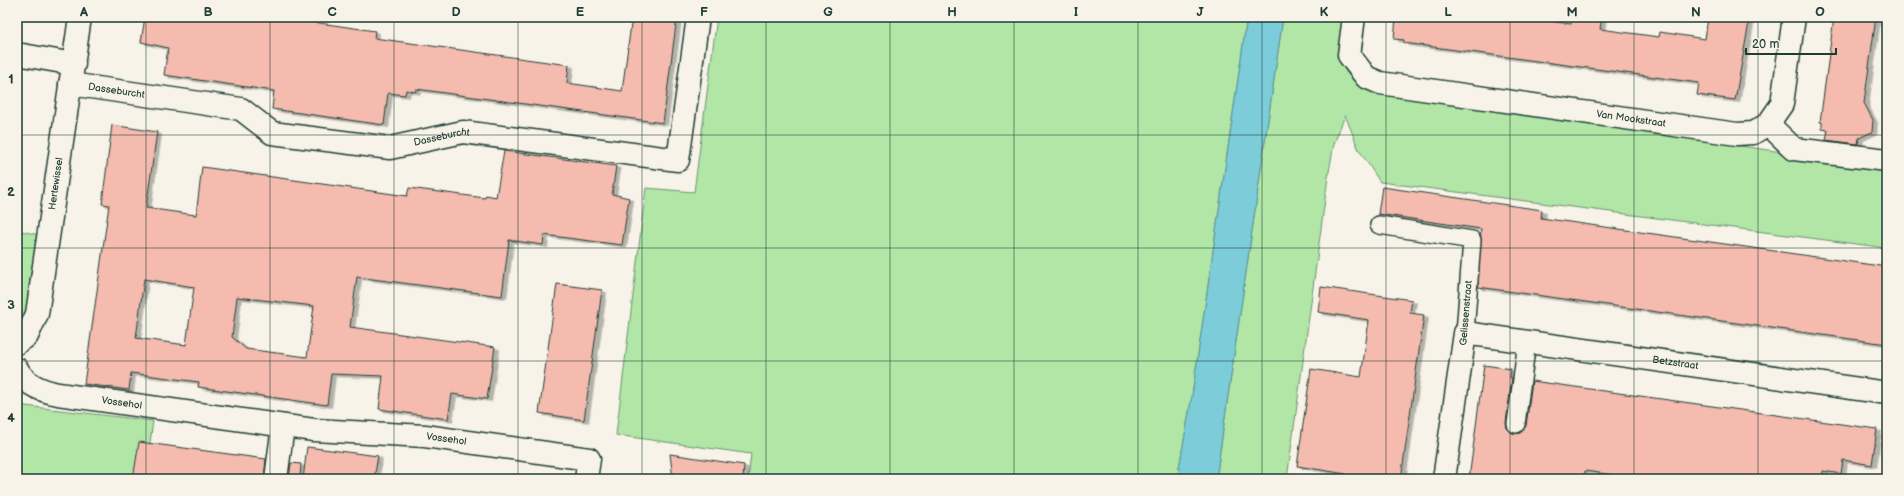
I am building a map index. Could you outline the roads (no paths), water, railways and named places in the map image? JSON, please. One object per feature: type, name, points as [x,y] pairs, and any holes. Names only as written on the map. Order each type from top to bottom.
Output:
[{"type":"street","name":"Hertewissel","points":[[17,343],[27,336],[37,314],[80,17]]},
{"type":"street","name":"Dasseburcht","points":[[72,74],[241,110],[272,133],[390,148],[463,132],[678,160],[698,17]]},
{"type":"street","name":"Van Mookstraat","points":[[1354,17],[1349,54],[1366,77],[1380,83],[1392,86],[1737,134],[1752,133],[1768,124]]},
{"type":"street","points":[[1794,17],[1782,104],[1768,124],[1794,149],[1887,160]]},
{"type":"street","points":[[17,54],[72,74]]},
{"type":"street","name":"Betzstraat","points":[[1465,333],[1887,393]]},
{"type":"street","name":"Gelissenstraat","points":[[1444,479],[1465,333]]},
{"type":"street","name":"Vossehol","points":[[17,369],[22,377],[45,392],[314,430],[425,436],[589,459],[586,479]]},
{"type":"street","points":[[276,479],[283,426]]},
{"type":"lane","name":"Gelissenstraat","points":[[1379,225],[1472,240],[1465,333]]},
{"type":"lane","points":[[1516,424],[1527,342]]},
{"type":"water","points":[[1247,17],[1283,17],[1216,479],[1177,479],[1192,396]]}]
